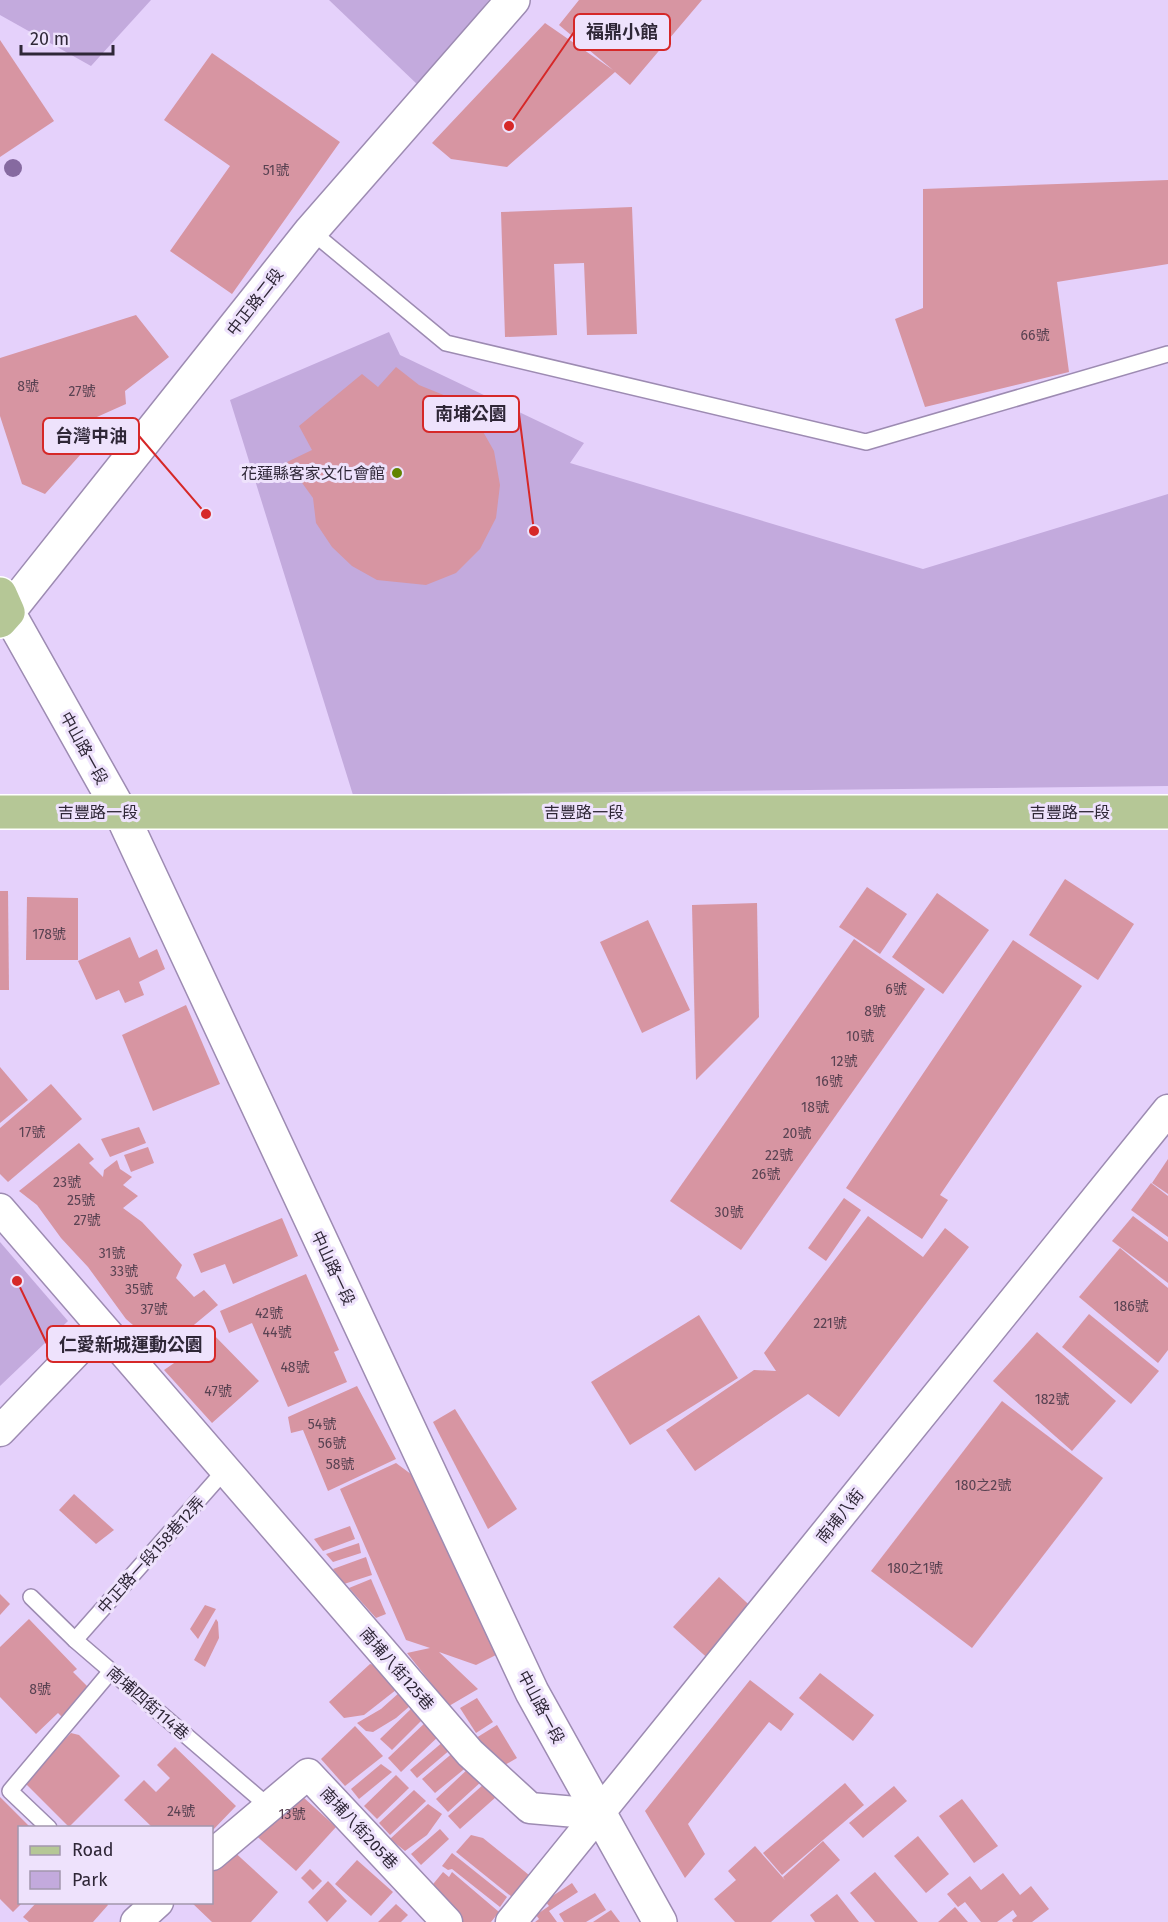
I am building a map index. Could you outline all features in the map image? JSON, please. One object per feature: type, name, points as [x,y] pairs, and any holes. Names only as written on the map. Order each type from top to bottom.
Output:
[{"type":"main road","name":"吉豐路一段","points":[[0,812],[1168,812]]},
{"type":"street","name":"中正路二段","points":[[3,609],[311,231],[513,0]]},
{"type":"street","name":"中山路一段","points":[[3,609],[121,813],[532,1692],[660,1922]]},
{"type":"street","name":"南埔八街","points":[[511,1922],[1168,1110]]},
{"type":"street","name":"南埔八街125巷","points":[[0,1209],[470,1753],[530,1808],[599,1814]]},
{"type":"street","points":[[0,1431],[100,1327]]},
{"type":"street","name":"南埔八街205巷","points":[[213,1854],[308,1774],[447,1922]]},
{"type":"lane","points":[[311,231],[446,343],[866,441],[1168,354]]},
{"type":"lane","name":"中正路一段158巷12弄","points":[[75,1640],[226,1469]]},
{"type":"lane","name":"南埔四街114巷","points":[[31,1597],[75,1640],[268,1806]]},
{"type":"lane","points":[[48,1826],[10,1791],[111,1671]]},
{"type":"green space","points":[[0,0],[151,0],[91,66],[0,15]]},
{"type":"green space","points":[[329,0],[489,0],[419,86]]},
{"type":"green space","points":[[389,332],[400,355],[584,443],[570,463],[923,569],[1168,494],[1168,786],[353,795],[230,400]]},
{"type":"green space","points":[[0,1242],[68,1321],[0,1386]]},
{"type":"building","points":[[579,0],[702,0],[630,85],[615,72],[507,167],[451,159],[432,143],[545,23],[613,70],[559,25]]},
{"type":"building","points":[[0,40],[54,121],[0,157]]},
{"type":"building","points":[[212,53],[340,142],[232,294],[170,251],[230,166],[164,120]]},
{"type":"building","points":[[1168,180],[1168,264],[1057,282],[1069,372],[925,407],[895,319],[923,308],[923,189]]},
{"type":"building","points":[[632,207],[637,334],[587,335],[584,263],[554,264],[557,335],[505,337],[501,212]]},
{"type":"building","points":[[136,315],[169,357],[125,391],[126,404],[70,429],[81,454],[45,494],[22,484],[0,416],[0,358]]},
{"type":"building","name":"花蓮縣客家文化會館","points":[[396,367],[419,385],[451,398],[477,421],[494,451],[500,485],[496,518],[480,549],[456,573],[426,585],[377,580],[352,566],[332,547],[316,523],[313,498],[287,462],[312,450],[299,426],[362,374],[378,387]]},
{"type":"building","points":[[1065,879],[1134,924],[1098,980],[1029,935]]},
{"type":"building","points":[[867,887],[907,914],[880,954],[839,927]]},
{"type":"building","points":[[0,891],[8,891],[9,990],[0,990]]},
{"type":"building","points":[[937,893],[989,930],[943,994],[892,957]]},
{"type":"building","points":[[27,897],[78,898],[78,960],[26,960]]},
{"type":"building","points":[[757,903],[759,1017],[696,1080],[692,905]]},
{"type":"building","points":[[648,920],[690,1010],[642,1033],[600,942]]},
{"type":"building","points":[[130,937],[139,958],[157,949],[165,969],[139,982],[144,995],[125,1003],[119,990],[96,1000],[78,961]]},
{"type":"building","points":[[854,939],[925,989],[741,1250],[670,1201]]},
{"type":"building","points":[[1013,940],[1082,986],[940,1195],[948,1200],[922,1239],[846,1188]]},
{"type":"building","points":[[186,1005],[220,1084],[153,1111],[122,1035]]},
{"type":"building","points":[[0,1067],[28,1100],[0,1123]]},
{"type":"building","points":[[51,1084],[82,1119],[8,1182],[0,1174],[0,1128]]},
{"type":"building","points":[[139,1127],[146,1143],[110,1157],[101,1139]]},
{"type":"building","points":[[79,1143],[94,1159],[89,1163],[103,1177],[104,1170],[117,1160],[120,1169],[132,1177],[123,1185],[138,1196],[123,1208],[142,1222],[182,1265],[176,1278],[194,1297],[204,1290],[218,1305],[160,1353],[147,1337],[126,1319],[88,1267],[61,1238],[37,1205],[19,1191]]},
{"type":"building","points":[[148,1147],[154,1163],[131,1172],[124,1155]]},
{"type":"building","points":[[1168,1159],[1168,1194],[1152,1183]]},
{"type":"building","points":[[1151,1183],[1168,1196],[1168,1237],[1131,1210]]},
{"type":"building","points":[[844,1198],[861,1210],[826,1261],[808,1248]]},
{"type":"building","points":[[868,1216],[923,1257],[945,1228],[969,1247],[839,1417],[808,1394],[695,1471],[666,1430],[754,1370],[776,1371],[764,1353]]},
{"type":"building","points":[[1133,1216],[1168,1242],[1168,1283],[1112,1241]]},
{"type":"building","points":[[282,1218],[298,1256],[233,1284],[225,1264],[201,1273],[193,1254]]},
{"type":"building","points":[[1120,1248],[1168,1288],[1168,1350],[1158,1363],[1079,1297]]},
{"type":"building","points":[[306,1274],[339,1350],[334,1352],[347,1382],[288,1407],[252,1323],[229,1333],[220,1311]]},
{"type":"building","points":[[1089,1314],[1159,1371],[1131,1404],[1062,1347]]},
{"type":"building","points":[[699,1315],[738,1378],[630,1445],[591,1382]]},
{"type":"building","points":[[210,1331],[259,1381],[212,1423],[164,1370],[193,1350]]},
{"type":"building","points":[[1037,1332],[1116,1401],[1072,1451],[993,1381]]},
{"type":"building","points":[[357,1386],[396,1459],[328,1491],[303,1430],[291,1433],[288,1417]]},
{"type":"building","points":[[1002,1401],[1103,1478],[972,1648],[871,1571]]},
{"type":"building","points":[[455,1409],[517,1509],[488,1529],[433,1422]]},
{"type":"building","points":[[396,1463],[423,1483],[502,1652],[476,1665],[439,1652],[478,1689],[449,1706],[407,1653],[430,1648],[406,1640],[340,1489]]},
{"type":"building","points":[[74,1494],[114,1530],[96,1544],[59,1510]]},
{"type":"building","points":[[350,1526],[355,1539],[323,1551],[314,1539]]},
{"type":"building","points":[[359,1543],[361,1553],[333,1562],[326,1554]]},
{"type":"building","points":[[366,1557],[372,1575],[344,1584],[333,1569]]},
{"type":"building","points":[[719,1577],[758,1613],[713,1663],[673,1627]]},
{"type":"building","points":[[371,1579],[386,1614],[376,1618],[349,1588]]},
{"type":"building","points":[[0,1594],[10,1604],[0,1615]]},
{"type":"building","points":[[205,1605],[216,1609],[198,1639],[190,1629]]},
{"type":"building","points":[[29,1619],[77,1669],[73,1672],[91,1690],[62,1717],[58,1713],[36,1734],[0,1697],[0,1647]]},
{"type":"building","points":[[216,1619],[219,1638],[205,1667],[194,1660]]},
{"type":"building","points":[[370,1664],[388,1668],[401,1686],[364,1715],[344,1718],[329,1702]]},
{"type":"building","points":[[820,1673],[874,1715],[853,1741],[799,1698]]},
{"type":"building","points":[[750,1680],[794,1714],[781,1731],[769,1722],[688,1824],[705,1854],[685,1878],[645,1811]]},
{"type":"building","points":[[400,1692],[411,1705],[396,1718],[373,1732],[366,1731],[357,1723],[381,1709]]},
{"type":"building","points":[[477,1698],[493,1722],[476,1733],[460,1708]]},
{"type":"building","points":[[414,1706],[425,1717],[392,1750],[380,1739]]},
{"type":"building","points":[[428,1720],[441,1734],[401,1772],[388,1758]]},
{"type":"building","points":[[497,1725],[517,1758],[496,1770],[476,1738]]},
{"type":"building","points":[[355,1726],[383,1756],[345,1786],[321,1759]]},
{"type":"building","points":[[71,1733],[79,1735],[120,1776],[70,1826],[23,1781]]},
{"type":"building","points":[[444,1741],[451,1749],[417,1778],[410,1770]]},
{"type":"building","points":[[175,1747],[236,1806],[213,1830],[213,1826],[151,1826],[124,1800],[144,1780],[156,1792],[170,1778],[157,1765]]},
{"type":"building","points":[[455,1751],[468,1766],[435,1793],[422,1779]]},
{"type":"building","points":[[381,1764],[392,1772],[359,1799],[351,1789]]},
{"type":"building","points":[[470,1767],[482,1781],[448,1812],[436,1799]]},
{"type":"building","points":[[396,1775],[409,1788],[377,1819],[364,1806]]},
{"type":"building","points":[[845,1783],[864,1805],[782,1875],[763,1853]]},
{"type":"building","points":[[484,1784],[496,1797],[460,1829],[448,1816]]},
{"type":"building","points":[[894,1786],[907,1801],[863,1838],[849,1823]]},
{"type":"building","points":[[292,1787],[336,1827],[296,1871],[251,1831]]},
{"type":"building","points":[[414,1790],[426,1801],[390,1835],[379,1823]]},
{"type":"building","points":[[0,1797],[29,1826],[18,1826],[18,1904],[21,1904],[13,1912],[0,1899]]},
{"type":"building","points":[[962,1799],[998,1846],[974,1863],[939,1816]]},
{"type":"building","points":[[428,1804],[442,1814],[427,1835],[405,1851],[390,1839]]},
{"type":"building","points":[[440,1829],[449,1839],[421,1865],[411,1854]]},
{"type":"building","points":[[471,1835],[483,1838],[529,1875],[512,1897],[456,1852]]},
{"type":"building","points":[[918,1836],[949,1874],[926,1893],[894,1856]]},
{"type":"building","points":[[823,1841],[840,1860],[771,1922],[735,1922],[714,1899],[736,1880],[728,1871],[755,1846],[785,1880],[783,1877]]},
{"type":"building","points":[[230,1848],[278,1892],[251,1922],[212,1922],[193,1904],[213,1904],[213,1868]]},
{"type":"building","points":[[452,1853],[507,1897],[500,1907],[452,1869],[448,1870],[442,1866]]},
{"type":"building","points":[[357,1860],[393,1892],[371,1916],[335,1884]]},
{"type":"building","points":[[310,1869],[322,1881],[313,1890],[301,1878]]},
{"type":"building","points":[[443,1872],[449,1877],[452,1872],[499,1912],[491,1922],[459,1922],[425,1894]]},
{"type":"building","points":[[875,1872],[918,1922],[875,1922],[850,1893]]},
{"type":"building","points":[[1003,1873],[1020,1895],[1031,1886],[1049,1909],[1032,1922],[1013,1922],[1012,1920],[1017,1916],[1013,1910],[997,1922],[981,1922],[965,1902],[958,1907],[947,1894],[970,1876],[981,1890]]},
{"type":"building","points":[[328,1881],[347,1901],[327,1922],[308,1902]]},
{"type":"building","points":[[572,1883],[578,1892],[549,1911],[557,1922],[535,1922],[539,1919],[536,1915],[549,1906],[545,1901]]},
{"type":"building","points":[[595,1893],[606,1910],[586,1922],[564,1922],[559,1914]]},
{"type":"building","points":[[837,1894],[859,1922],[815,1922],[810,1915]]},
{"type":"building","points":[[35,1904],[108,1905],[93,1922],[29,1922],[23,1917]]},
{"type":"building","points":[[396,1904],[408,1915],[401,1922],[378,1922]]},
{"type":"building","points":[[955,1907],[968,1922],[938,1922]]},
{"type":"building","points":[[611,1910],[620,1922],[593,1922]]},
{"type":"place","name":"福鼎小館","points":[[509,126]]},
{"type":"place","name":"花蓮縣客家文化會館","points":[[397,473]]},
{"type":"place","name":"台灣中油","points":[[206,514]]},
{"type":"place","name":"南埔公園","points":[[534,531]]},
{"type":"place","name":"仁愛新城運動公園","points":[[17,1281]]}]
